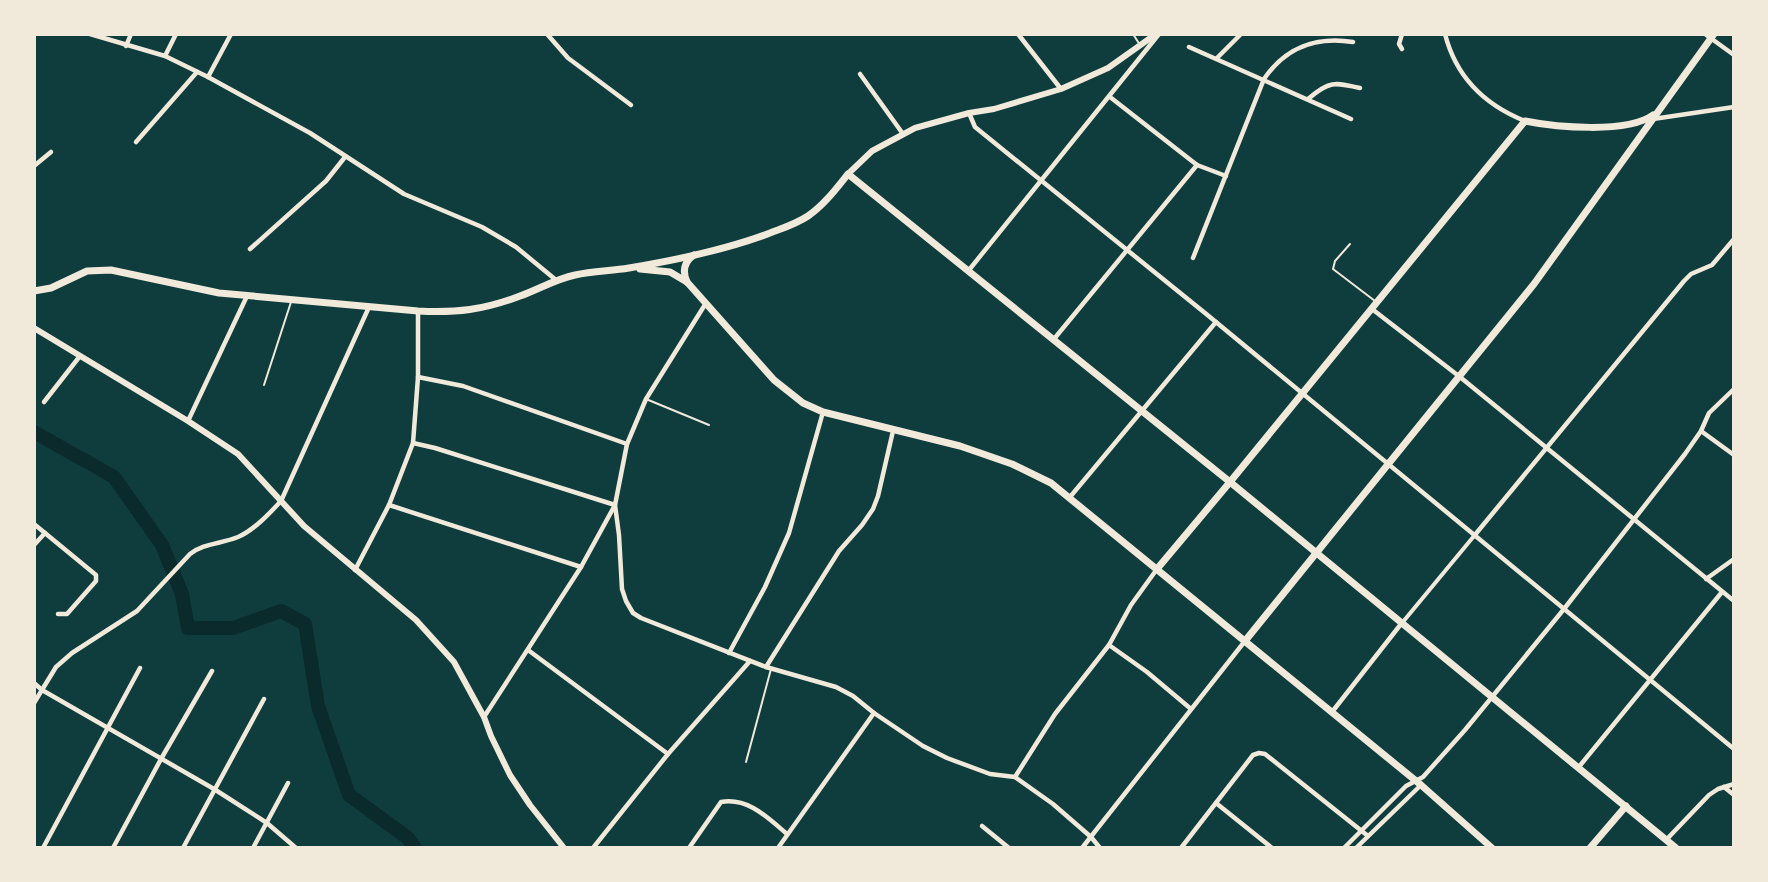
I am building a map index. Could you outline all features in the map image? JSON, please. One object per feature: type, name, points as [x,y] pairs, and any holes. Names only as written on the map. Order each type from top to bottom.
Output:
[{"type":"main road","points":[[1245,641],[1534,284],[1710,36]]},
{"type":"main road","points":[[1157,569],[1525,121],[1572,127],[1624,125],[1647,120],[1659,110]]},
{"type":"main road","points":[[1624,125],[1636,130],[1634,143]]},
{"type":"main road","points":[[34,291],[51,288],[87,271],[111,270],[205,291],[451,313],[484,307],[520,296],[556,280],[575,275],[628,268],[736,245],[788,226],[808,216],[827,200],[848,174],[1230,482],[1676,848]]},
{"type":"main road","points":[[687,282],[684,268],[693,256],[699,254]]},
{"type":"main road","points":[[628,268],[663,270],[687,282],[785,390],[803,403],[823,412],[960,447],[1012,464],[1051,483],[1418,782],[1492,848]]},
{"type":"main road","points":[[1590,848],[1626,806]]},
{"type":"street","points":[[90,34],[165,56],[208,77],[310,133],[404,194],[482,227],[516,248],[556,280]]},
{"type":"street","points":[[126,46],[131,34]]},
{"type":"street","points":[[165,56],[176,34]]},
{"type":"street","points":[[208,77],[231,34]]},
{"type":"street","points":[[546,34],[568,58],[631,105]]},
{"type":"street","points":[[1018,34],[1061,89]]},
{"type":"street","points":[[848,174],[872,151],[915,128],[969,113],[994,109],[1061,89],[1108,68],[1157,34]]},
{"type":"street","points":[[969,270],[1110,97],[1157,34]]},
{"type":"street","points":[[1217,58],[1241,34]]},
{"type":"street","points":[[1402,34],[1399,44],[1402,49]]},
{"type":"street","points":[[1445,34],[1449,50],[1469,84],[1496,107],[1525,121]]},
{"type":"street","points":[[1710,36],[1734,55]]},
{"type":"street","points":[[1193,258],[1264,79],[1280,59],[1302,45],[1327,40],[1353,42]]},
{"type":"street","points":[[1189,47],[1351,118]]},
{"type":"street","points":[[136,142],[197,72]]},
{"type":"street","points":[[860,74],[903,134]]},
{"type":"street","points":[[1308,99],[1330,83],[1360,88]]},
{"type":"street","points":[[1110,97],[1197,165],[1226,176]]},
{"type":"street","points":[[1652,120],[1734,107]]},
{"type":"street","points":[[969,113],[975,127],[1216,322],[1734,749]]},
{"type":"street","points":[[34,166],[51,152]]},
{"type":"street","points":[[250,249],[326,181],[345,157]]},
{"type":"street","points":[[1054,339],[1197,165]]},
{"type":"street","points":[[1332,712],[1401,624],[1684,281],[1691,274],[1712,265],[1734,239]]},
{"type":"street","points":[[188,421],[247,296]]},
{"type":"street","points":[[484,717],[581,567],[615,505],[627,444],[645,399],[706,303]]},
{"type":"street","points":[[34,703],[56,667],[72,653],[137,611],[190,554],[199,547],[239,536],[265,518],[281,501],[369,307]]},
{"type":"street","points":[[1372,309],[1460,377],[1734,602]]},
{"type":"street","points":[[355,570],[389,504],[414,443],[418,377],[418,311]]},
{"type":"street","points":[[1070,497],[1216,322]]},
{"type":"street","points":[[35,327],[221,442],[246,462],[304,526],[403,608],[439,643],[464,678],[510,775],[564,848]]},
{"type":"street","points":[[44,402],[80,356]]},
{"type":"street","points":[[418,377],[472,389],[627,444]]},
{"type":"street","points":[[1356,848],[1492,698],[1564,609],[1701,431],[1709,413],[1734,389]]},
{"type":"street","points":[[729,653],[765,587],[789,534],[823,412]]},
{"type":"street","points":[[768,668],[839,551],[873,509],[879,496],[893,431]]},
{"type":"street","points":[[1701,431],[1734,455]]},
{"type":"street","points":[[414,443],[615,505]]},
{"type":"street","points":[[389,504],[581,567]]},
{"type":"street","points":[[615,505],[622,589],[633,613],[768,668],[837,687],[923,746],[947,758],[990,774],[1015,777],[1053,804],[1091,837],[1100,848]]},
{"type":"street","points":[[34,524],[96,575],[96,581],[67,614],[58,614]]},
{"type":"street","points":[[34,545],[45,533]]},
{"type":"street","points":[[1706,579],[1734,558]]},
{"type":"street","points":[[1015,777],[1055,714],[1109,645],[1131,606],[1157,569]]},
{"type":"street","points":[[1578,768],[1722,592]]},
{"type":"street","points":[[1082,848],[1245,641]]},
{"type":"street","points":[[1109,645],[1147,672],[1191,709]]},
{"type":"street","points":[[528,650],[668,754]]},
{"type":"street","points":[[593,848],[668,754],[750,661]]},
{"type":"street","points":[[43,848],[140,668]]},
{"type":"street","points":[[113,848],[212,671]]},
{"type":"street","points":[[34,683],[42,690],[214,789],[267,823],[296,848]]},
{"type":"street","points":[[183,848],[264,699]]},
{"type":"street","points":[[778,848],[874,713]]},
{"type":"street","points":[[1180,848],[1253,755],[1259,753],[1264,754],[1368,836]]},
{"type":"street","points":[[1344,848],[1406,786],[1418,782]]},
{"type":"street","points":[[253,848],[288,783]]},
{"type":"street","points":[[1666,839],[1709,795],[1734,784]]},
{"type":"street","points":[[1724,787],[1734,795]]},
{"type":"street","points":[[689,848],[721,802],[733,800],[749,805],[787,834]]},
{"type":"street","points":[[1216,803],[1272,848]]},
{"type":"street","points":[[982,826],[1009,848]]},
{"type":"lane","points":[[1133,34],[1140,45]]},
{"type":"lane","points":[[1350,244],[1335,261],[1333,269],[1378,302]]},
{"type":"lane","points":[[264,385],[292,300]]},
{"type":"lane","points":[[645,399],[709,425]]},
{"type":"lane","points":[[746,762],[768,668]]},
{"type":"waterway","points":[[34,432],[114,477],[162,545],[182,594],[188,628],[233,628],[281,611],[305,624],[318,706],[349,795],[408,838],[415,848]]}]
